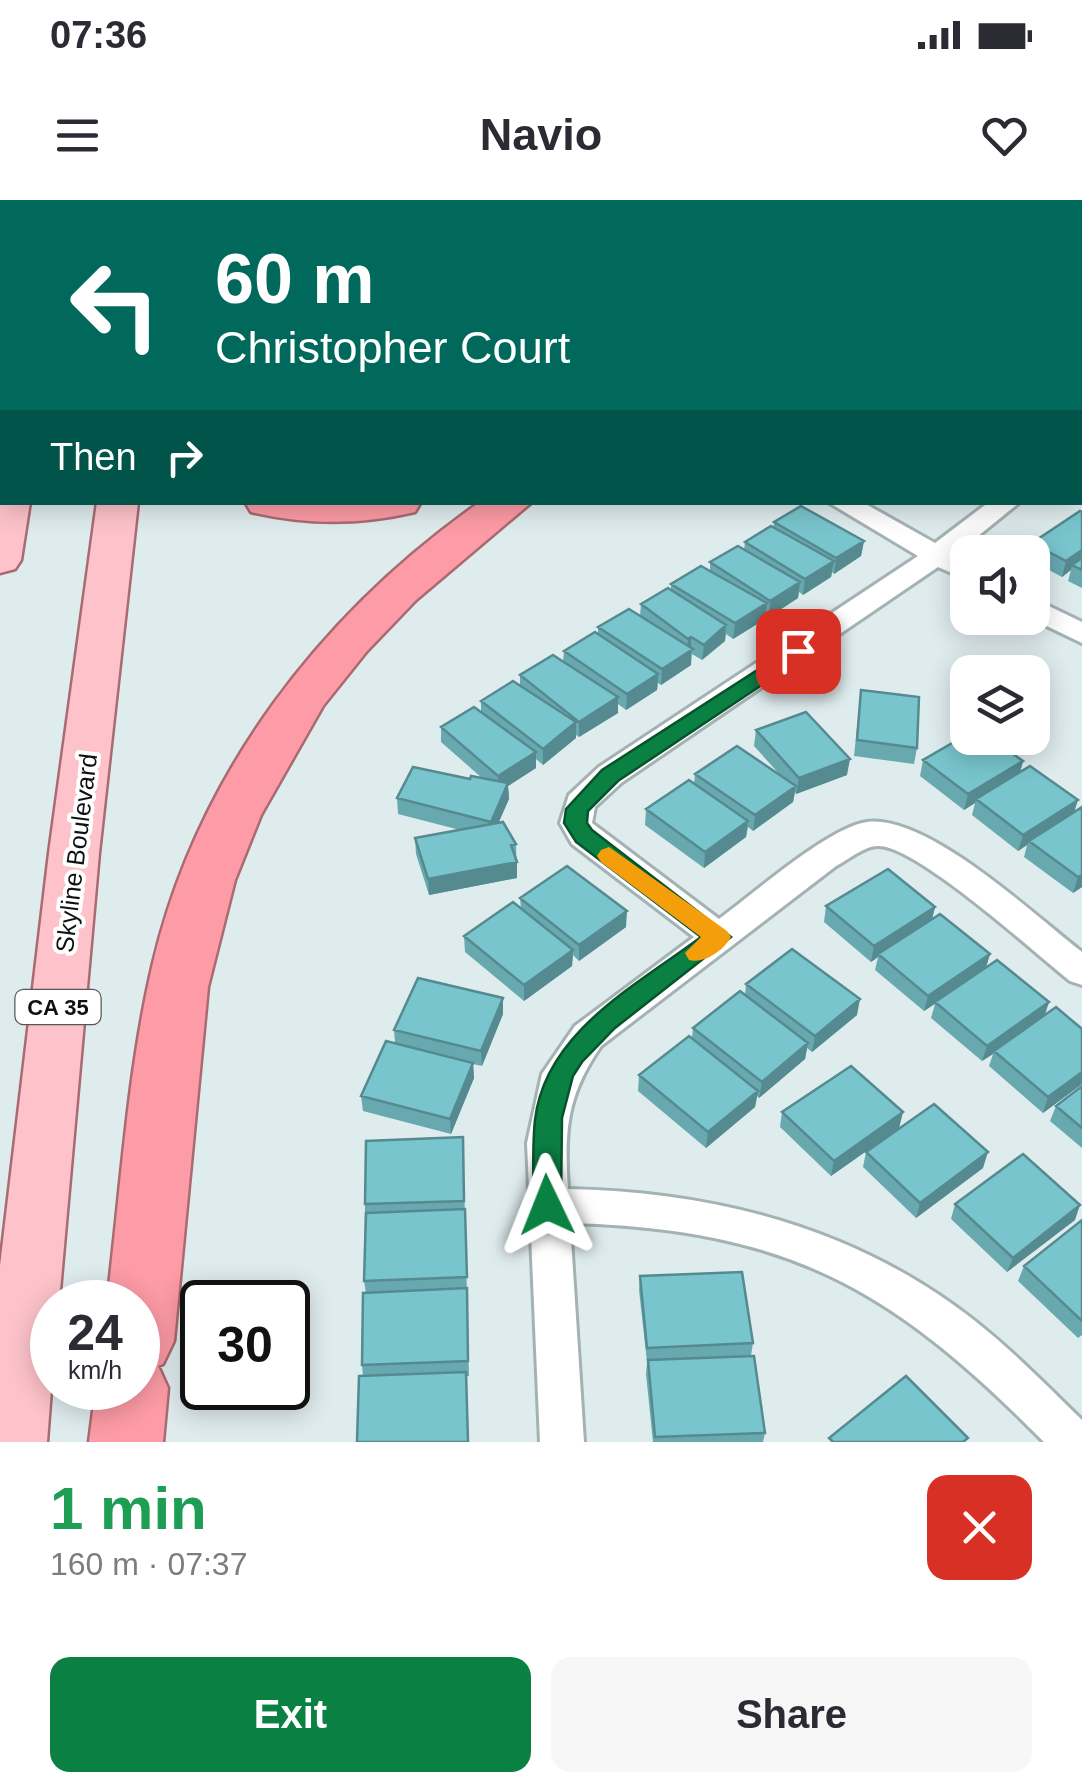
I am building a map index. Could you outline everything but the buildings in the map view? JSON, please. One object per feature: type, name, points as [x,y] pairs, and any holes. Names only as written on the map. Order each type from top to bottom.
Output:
[{"type":"highway","points":[[287,505],[327,511],[376,505]]},
{"type":"highway","points":[[145,1280],[178,986],[194,918],[229,824],[276,737],[345,646],[415,575],[506,505]]},
{"type":"highway","points":[[126,1442],[130,1410]]},
{"type":"main road","points":[[0,560],[9,505]]},
{"type":"main road","name":"Skyline Boulevard","points":[[13,1442],[74,853],[118,505]]},
{"type":"street","points":[[846,505],[950,562]]},
{"type":"street","points":[[718,937],[584,836],[576,823],[580,803],[610,775],[892,589],[1002,505]]},
{"type":"street","points":[[1050,617],[1082,634]]},
{"type":"street","points":[[562,1442],[547,1205],[548,1118],[561,1074],[573,1055],[606,1021],[844,844],[869,834],[885,833],[936,856],[1082,971]]},
{"type":"street","points":[[547,1205],[652,1208],[733,1220],[841,1258],[880,1278],[947,1324],[1074,1442]]},
{"type":"slow traffic","points":[[609,856],[718,937],[697,953]]},
{"type":"route","points":[[547,1205],[548,1118],[561,1074],[573,1055],[606,1021],[718,937],[584,836],[576,823],[577,809],[588,793],[610,775],[798,651]]}]
